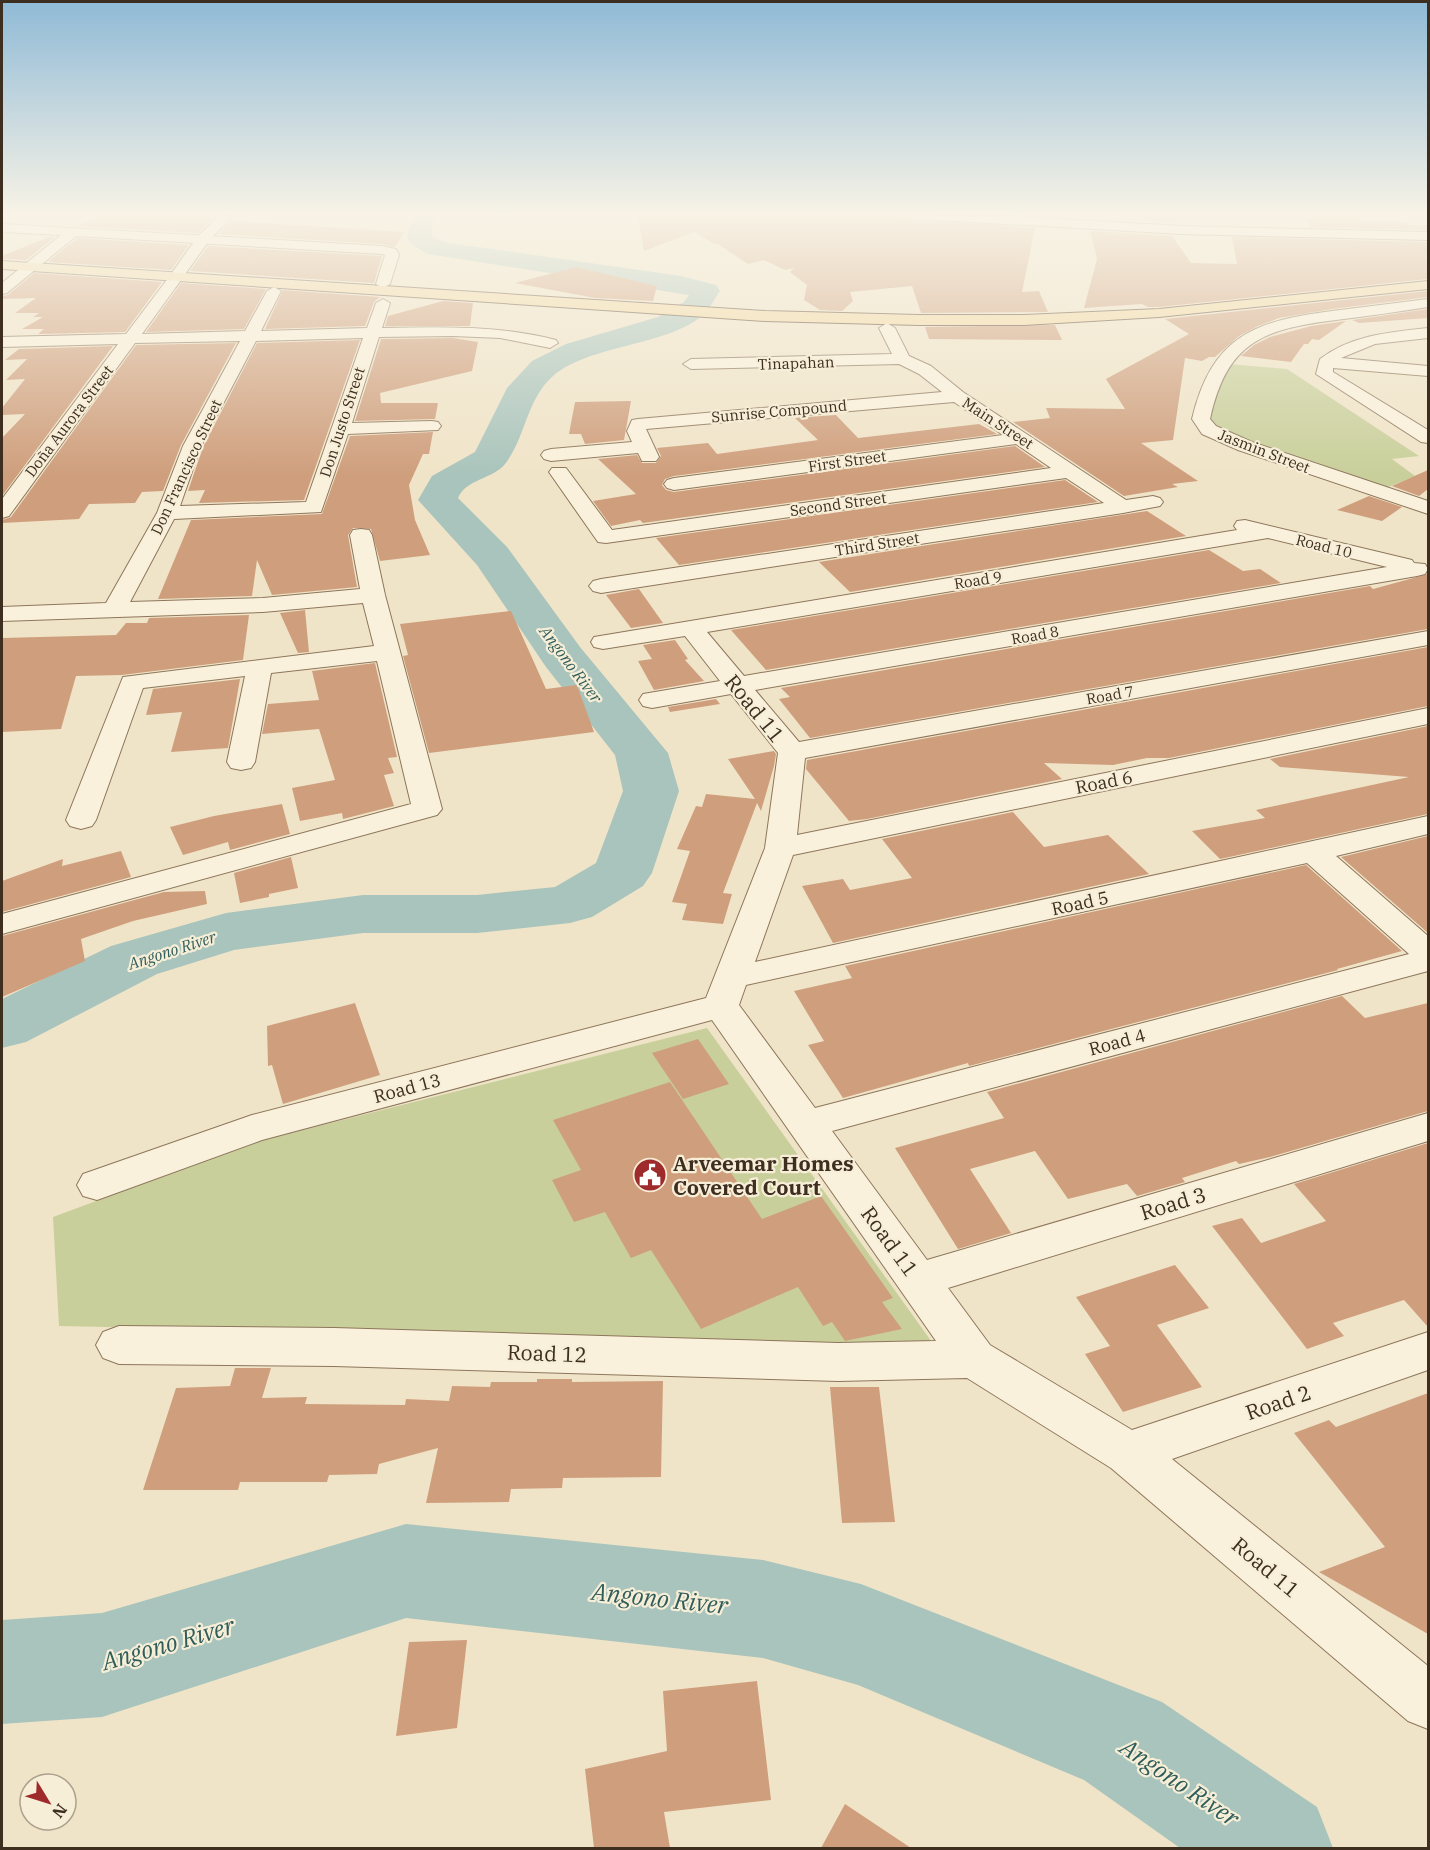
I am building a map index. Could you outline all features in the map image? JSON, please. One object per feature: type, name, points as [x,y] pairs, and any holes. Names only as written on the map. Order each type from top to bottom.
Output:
[{"type":"main road","points":[[516,302],[762,320],[886,324],[1052,323],[1254,314],[1355,302]]},
{"type":"main road","points":[[1052,323],[1274,302]]},
{"type":"street","name":"Doña Aurora Street","points":[[2,512],[158,302]]},
{"type":"street","name":"Don Francisco Street","points":[[114,611],[167,513],[192,446],[268,302]]},
{"type":"street","name":"Don Justo Street","points":[[167,513],[314,508],[383,303]]},
{"type":"street","name":"Jasmin Street","points":[[1428,303],[1292,321],[1279,324],[1247,339],[1231,351],[1213,378],[1201,419],[1209,430],[1245,446],[1428,508]]},
{"type":"street","points":[[886,324],[902,359]]},
{"type":"street","points":[[2,342],[478,331],[526,336],[550,343]]},
{"type":"street","points":[[1326,362],[1366,341],[1428,333]]},
{"type":"street","points":[[1390,337],[1411,360],[1409,369]]},
{"type":"street","name":"Tinapahan","points":[[695,347],[691,370],[750,364],[902,359]]},
{"type":"street","name":"Main Street","points":[[902,359],[925,370],[957,396],[1123,507]]},
{"type":"street","points":[[1326,362],[1428,371]]},
{"type":"street","points":[[1326,362],[1324,374],[1428,438]]},
{"type":"street","points":[[1334,381],[1370,385]]},
{"type":"street","name":"Sunrise Compound","points":[[649,456],[636,431],[638,424],[957,396]]},
{"type":"street","points":[[1377,407],[1418,411]]},
{"type":"street","points":[[340,429],[432,426]]},
{"type":"street","name":"First Street","points":[[674,484],[1020,438]]},
{"type":"street","points":[[649,456],[712,521]]},
{"type":"street","name":"Second Street","points":[[649,456],[555,464],[606,537],[1070,471]]},
{"type":"street","name":"Third Street","points":[[601,586],[1153,502]]},
{"type":"street","name":"Road 10","points":[[1220,520],[1423,570]]},
{"type":"street","name":"Road 9","points":[[603,642],[1266,532]]},
{"type":"street","points":[[2,924],[427,809],[373,595],[361,535]]},
{"type":"street","name":"Road 8","points":[[652,700],[1423,570]]},
{"type":"street","points":[[2,614],[263,605],[373,595]]},
{"type":"street","name":"Road 11","points":[[691,628],[792,752],[780,848],[726,992],[805,1124],[974,1359],[1128,1453],[1428,1701]]},
{"type":"street","name":"Road 7","points":[[792,752],[1428,638]]},
{"type":"street","points":[[81,819],[132,682],[387,652]]},
{"type":"street","points":[[241,762],[260,666]]},
{"type":"street","name":"Road 6","points":[[780,848],[1428,716]]},
{"type":"street","name":"Road 5","points":[[726,992],[1428,825]]},
{"type":"street","points":[[1313,852],[1428,953]]},
{"type":"street","name":"Road 4","points":[[805,1124],[1428,960]]},
{"type":"street","name":"Road 13","points":[[97,1185],[252,1129],[726,992]]},
{"type":"street","name":"Road 3","points":[[918,1280],[1428,1126]]},
{"type":"street","name":"Road 12","points":[[119,1345],[334,1347],[838,1362],[974,1359]]},
{"type":"street","name":"Road 2","points":[[1128,1453],[1428,1351]]},
{"type":"green space","points":[[1229,364],[1287,369],[1419,456],[1392,459],[1415,476],[1381,490],[1216,430],[1208,419],[1220,380]]},
{"type":"green space","points":[[707,1028],[934,1345],[59,1326],[53,1217],[255,1142]]},
{"type":"building","points":[[30,302],[147,302],[125,332],[38,334],[44,329],[22,329],[43,317],[33,317],[39,313],[15,313]]},
{"type":"building","points":[[167,302],[259,302],[244,329],[146,332]]},
{"type":"building","points":[[277,302],[374,302],[365,326],[265,329]]},
{"type":"building","points":[[438,302],[473,303],[470,326],[385,326],[388,316]]},
{"type":"building","points":[[808,302],[852,302],[842,311],[820,310]]},
{"type":"building","points":[[917,302],[1044,302],[1048,312],[921,313]]},
{"type":"building","points":[[1086,302],[1204,302],[1159,307],[1148,307],[1142,304],[1084,308]]},
{"type":"building","points":[[1322,302],[1385,302],[1279,318],[1239,336],[1215,357],[1202,361],[1185,358],[1173,440],[1141,443],[1198,481],[1172,484],[1178,487],[1124,496],[1013,422],[1050,418],[1046,408],[1125,409],[1106,379],[1189,334],[1165,319]]},
{"type":"building","points":[[1428,309],[1428,318],[1359,323],[1352,320]]},
{"type":"building","points":[[1346,321],[1319,340],[1312,339],[1308,344],[1304,344],[1291,362],[1241,356],[1254,345],[1270,337],[1311,326]]},
{"type":"building","points":[[1055,325],[1062,340],[929,339],[925,327]]},
{"type":"building","points":[[453,338],[478,342],[472,371],[380,393],[381,403],[438,403],[435,419],[355,421],[381,339]]},
{"type":"building","points":[[360,340],[304,500],[199,503],[205,490],[188,491],[203,447],[257,343]]},
{"type":"building","points":[[236,343],[181,445],[163,491],[142,492],[135,503],[89,504],[79,519],[2,523],[2,520],[11,517],[136,345]]},
{"type":"building","points":[[113,346],[2,496],[2,438],[25,414],[2,415],[2,408],[25,379],[6,380],[27,359],[5,360],[19,349]]},
{"type":"building","points":[[631,401],[624,440],[585,444],[581,434],[569,434],[575,402]]},
{"type":"building","points":[[836,415],[858,438],[979,424],[997,434],[674,476],[665,479],[662,485],[666,490],[674,492],[1015,446],[1045,467],[643,523],[640,520],[611,526],[593,501],[636,494],[598,459],[637,455],[642,463],[656,463],[661,456],[657,448],[708,443],[717,454],[818,440],[795,418]]},
{"type":"building","points":[[433,432],[429,454],[423,454],[409,485],[415,520],[430,555],[380,561],[371,529],[353,528],[348,535],[357,587],[272,595],[257,560],[252,596],[158,599],[191,520],[322,514],[350,436]]},
{"type":"building","points":[[1428,470],[1428,489],[1419,496],[1392,486]]},
{"type":"building","points":[[1065,480],[1098,502],[679,565],[656,538]]},
{"type":"building","points":[[1369,496],[1402,507],[1382,521],[1337,510]]},
{"type":"building","points":[[1147,511],[1186,536],[850,592],[819,562]]},
{"type":"building","points":[[1209,550],[1243,571],[1260,569],[1281,583],[766,670],[731,630]]},
{"type":"building","points":[[1428,574],[1428,629],[810,738],[779,699],[790,697],[781,688],[1370,586],[1373,589]]},
{"type":"building","points":[[639,589],[663,623],[631,628],[606,595]]},
{"type":"building","points":[[305,610],[309,652],[298,653],[280,613]]},
{"type":"building","points":[[511,611],[546,689],[577,685],[594,732],[429,753],[403,656],[408,655],[400,624]]},
{"type":"building","points":[[249,615],[243,660],[122,675],[76,676],[61,729],[2,732],[2,638],[116,635],[126,623],[147,623],[149,618]]},
{"type":"building","points":[[675,640],[688,659],[685,660],[704,681],[654,690],[638,661],[652,659],[643,645]]},
{"type":"building","points":[[1428,647],[1428,706],[1169,758],[1147,758],[1113,765],[1044,763],[1062,779],[867,819],[849,821],[806,769],[807,760]]},
{"type":"building","points":[[375,663],[397,757],[388,758],[394,773],[384,775],[394,806],[343,819],[342,813],[300,821],[292,788],[335,780],[319,729],[262,734],[268,704],[319,700],[312,671]]},
{"type":"building","points":[[240,679],[228,748],[171,752],[182,712],[146,715],[153,689]]},
{"type":"building","points":[[716,699],[720,704],[670,712],[668,707]]},
{"type":"building","points":[[1428,726],[1428,814],[1220,859],[1192,831],[1265,818],[1256,810],[1409,777],[1280,767],[1270,759]]},
{"type":"building","points":[[774,751],[776,754],[774,766],[761,811],[757,803],[723,893],[732,894],[723,924],[682,920],[687,904],[672,902],[690,851],[677,849],[696,806],[702,807],[706,794],[755,799],[728,759]]},
{"type":"building","points":[[282,804],[290,834],[230,850],[228,842],[183,855],[170,827],[214,816]]},
{"type":"building","points":[[1013,812],[1044,847],[1108,835],[1149,874],[833,943],[802,886],[843,879],[850,890],[912,878],[882,839]]},
{"type":"building","points":[[1428,836],[1428,933],[1341,857]]},
{"type":"building","points":[[121,851],[131,877],[2,912],[2,881],[63,859],[62,866]]},
{"type":"building","points":[[291,857],[298,888],[240,903],[234,873]]},
{"type":"building","points":[[1306,865],[1402,951],[1338,970],[969,1066],[968,1063],[843,1098],[808,1045],[824,1041],[794,991],[852,978],[845,966]]},
{"type":"building","points":[[205,891],[207,904],[133,921],[81,939],[85,961],[2,997],[2,936],[164,892]]},
{"type":"building","points":[[1342,996],[1365,1018],[1428,1003],[1428,1111],[1270,1157],[1239,1164],[1236,1161],[1182,1178],[1185,1182],[1137,1196],[1127,1184],[1068,1199],[1035,1151],[970,1169],[1011,1233],[958,1249],[895,1148],[1004,1118],[987,1092]]},
{"type":"building","points":[[355,1003],[380,1075],[283,1104],[272,1065],[268,1066],[267,1026]]},
{"type":"building","points":[[698,1039],[729,1084],[683,1099],[652,1053]]},
{"type":"building","points":[[670,1082],[762,1219],[821,1196],[893,1298],[882,1302],[902,1329],[845,1341],[832,1322],[823,1326],[798,1287],[701,1329],[651,1250],[631,1258],[605,1212],[574,1222],[552,1180],[581,1170],[553,1120]]},
{"type":"building","points":[[1428,1143],[1428,1327],[1404,1300],[1333,1323],[1344,1336],[1307,1349],[1212,1226],[1242,1218],[1261,1243],[1326,1221],[1294,1184]]},
{"type":"building","points":[[1175,1265],[1209,1308],[1157,1325],[1202,1387],[1123,1412],[1085,1354],[1110,1346],[1076,1297]]},
{"type":"building","points":[[235,1368],[271,1368],[262,1398],[307,1397],[305,1404],[405,1405],[406,1399],[449,1401],[452,1386],[490,1387],[491,1382],[537,1382],[537,1379],[572,1379],[572,1382],[663,1381],[661,1477],[563,1478],[562,1488],[511,1489],[509,1502],[426,1503],[438,1448],[379,1464],[377,1474],[329,1475],[327,1482],[240,1482],[238,1490],[143,1490],[176,1388],[230,1386]]},
{"type":"building","points":[[830,1387],[879,1387],[895,1522],[842,1523]]},
{"type":"building","points":[[1428,1393],[1428,1634],[1319,1572],[1385,1547],[1294,1433],[1329,1420],[1336,1427]]},
{"type":"building","points":[[467,1640],[457,1728],[396,1736],[409,1642]]},
{"type":"building","points":[[757,1681],[771,1800],[664,1812],[670,1848],[594,1848],[585,1769],[667,1751],[663,1691]]},
{"type":"building","points":[[845,1804],[911,1848],[821,1848]]},
{"type":"waterway","name":"Angono River","points":[[2,1026],[134,960],[226,932],[363,914],[477,914],[570,904],[622,873],[651,791],[641,753],[563,657],[492,556],[438,500],[445,484],[490,459],[523,388],[543,368],[577,351],[668,323],[694,308],[698,302]]},
{"type":"waterway","name":"Angono River","points":[[2,1672],[102,1665],[406,1571],[763,1609],[861,1635],[1123,1741],[1276,1848]]},
{"type":"place","name":"Arveemar Homes Covered Court","points":[[650,1175]]}]
